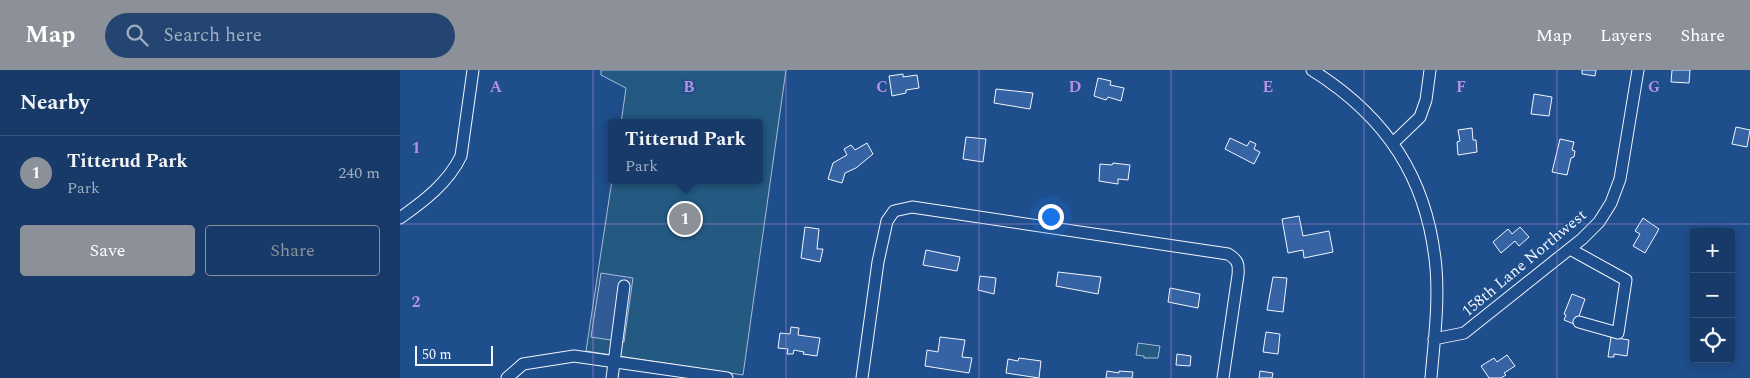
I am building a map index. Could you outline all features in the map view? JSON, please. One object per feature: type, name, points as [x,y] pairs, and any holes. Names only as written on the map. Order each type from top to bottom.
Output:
[{"type":"street","points":[[400,218],[425,201],[443,182],[461,156],[473,70]]},
{"type":"street","points":[[1312,70],[1331,82],[1364,110],[1393,143],[1416,183],[1426,209],[1436,269],[1431,378]]},
{"type":"street","points":[[1393,143],[1420,117],[1426,100],[1430,70]]},
{"type":"street","name":"158th Lane Northwest","points":[[1434,339],[1464,333],[1570,249],[1599,222],[1611,203],[1620,179],[1638,70]]},
{"type":"street","points":[[862,378],[878,262],[887,221],[894,212],[912,207],[1228,254],[1238,263],[1238,275],[1223,378]]},
{"type":"street","points":[[1570,249],[1626,280],[1618,333],[1579,322]]},
{"type":"street","points":[[612,378],[624,286]]},
{"type":"street","points":[[507,378],[523,364],[574,356],[726,378]]},
{"type":"shaded area","points":[[601,70],[786,70],[743,375],[586,351],[611,184],[763,184],[763,119],[622,119],[626,88],[601,75]]},
{"type":"shaded area","points":[[601,273],[633,278],[624,342],[591,337]]},
{"type":"shaded area","points":[[1138,343],[1160,346],[1158,358],[1144,358],[1144,356],[1136,355]]},
{"type":"building","points":[[1582,70],[1596,70],[1595,76],[1582,74]]},
{"type":"building","points":[[1672,70],[1690,70],[1689,83],[1671,82]]},
{"type":"building","points":[[903,74],[903,77],[917,75],[919,88],[906,90],[906,93],[892,96],[889,76]]},
{"type":"building","points":[[1098,78],[1111,81],[1110,85],[1124,88],[1121,101],[1108,97],[1106,100],[1094,96]]},
{"type":"building","points":[[996,89],[1033,93],[1030,109],[994,103]]},
{"type":"building","points":[[1534,94],[1552,97],[1549,116],[1531,114]]},
{"type":"building","points":[[1736,127],[1750,130],[1747,147],[1732,144]]},
{"type":"building","points":[[1472,128],[1477,152],[1458,155],[1457,142],[1460,141],[1458,130]]},
{"type":"building","points":[[966,137],[986,139],[983,162],[963,159]]},
{"type":"building","points":[[1230,138],[1247,146],[1250,141],[1256,144],[1254,149],[1260,152],[1254,164],[1225,149]]},
{"type":"building","points":[[1560,139],[1574,142],[1572,150],[1575,151],[1574,157],[1571,158],[1567,175],[1552,172]]},
{"type":"building","points":[[867,143],[873,154],[856,168],[845,173],[842,183],[828,179],[833,163],[847,155],[844,149],[851,145],[855,150]]},
{"type":"building","points":[[1113,163],[1130,165],[1128,180],[1118,179],[1118,184],[1099,181],[1100,164],[1112,165]]},
{"type":"building","points":[[1299,216],[1303,236],[1329,231],[1333,252],[1304,258],[1303,250],[1288,253],[1282,219]]},
{"type":"building","points":[[1643,218],[1659,229],[1645,253],[1633,246],[1640,234],[1635,231]]},
{"type":"building","points":[[805,227],[819,229],[817,249],[823,249],[820,262],[801,258]]},
{"type":"building","points":[[1520,227],[1529,237],[1519,246],[1515,241],[1501,253],[1493,242],[1508,229],[1512,234]]},
{"type":"building","points":[[926,250],[960,257],[957,271],[923,265]]},
{"type":"building","points":[[1058,272],[1101,277],[1098,294],[1056,286]]},
{"type":"building","points":[[980,276],[996,278],[994,294],[978,290]]},
{"type":"building","points":[[1273,277],[1287,278],[1283,312],[1267,310]]},
{"type":"building","points":[[1170,288],[1200,294],[1198,308],[1168,302]]},
{"type":"building","points":[[1572,294],[1585,299],[1578,319],[1574,324],[1564,320],[1566,315],[1564,314]]},
{"type":"building","points":[[791,327],[799,328],[798,335],[820,338],[817,356],[803,354],[804,352],[794,350],[793,354],[787,354],[788,349],[778,348],[780,333],[790,334]]},
{"type":"building","points":[[1266,332],[1280,334],[1278,354],[1263,352]]},
{"type":"building","points":[[940,337],[965,340],[962,357],[972,358],[969,373],[925,366],[927,350],[938,352]]},
{"type":"building","points":[[1611,337],[1629,340],[1627,356],[1614,354],[1614,357],[1608,357]]},
{"type":"building","points":[[1177,354],[1191,356],[1190,366],[1176,365]]},
{"type":"building","points":[[1507,355],[1515,366],[1504,373],[1506,375],[1501,378],[1489,378],[1481,366],[1494,358],[1497,362]]},
{"type":"building","points":[[1019,358],[1041,361],[1039,378],[1006,373],[1008,359],[1018,361]]},
{"type":"building","points":[[1107,371],[1119,373],[1119,371],[1133,372],[1132,378],[1106,378]]},
{"type":"building","points":[[1260,371],[1273,373],[1272,378],[1259,378]]},
{"type":"place","name":"Titterud Park","points":[[685,219]]}]
